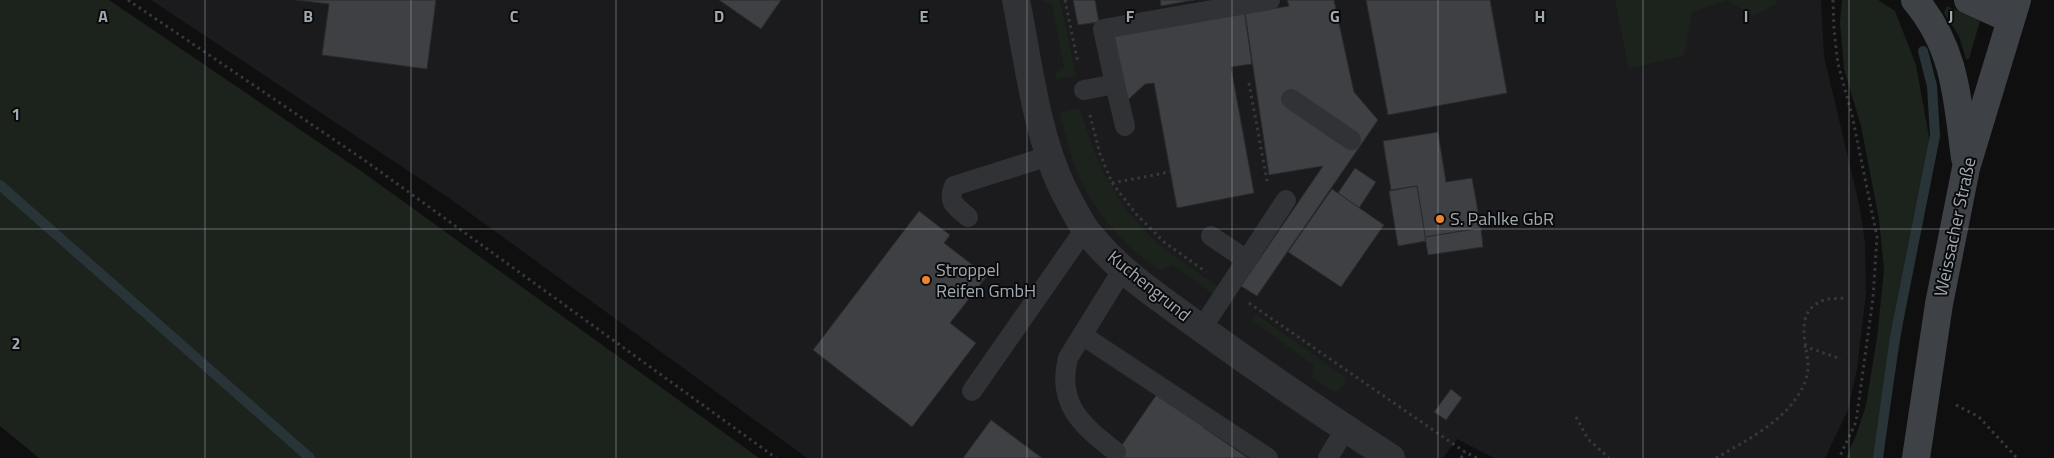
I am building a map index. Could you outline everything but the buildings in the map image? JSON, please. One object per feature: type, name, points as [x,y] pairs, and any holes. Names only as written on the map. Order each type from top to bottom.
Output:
[{"type":"main road","points":[[1915,0],[1936,28],[1947,53],[1954,79],[1966,168]]},
{"type":"main road","points":[[1968,0],[2014,10]]},
{"type":"main road","name":"Weissacher Straße","points":[[1916,458],[1939,304],[1966,168],[2014,10]]},
{"type":"street","name":"Kuchengrund","points":[[1016,0],[1049,156],[1062,186],[1085,229],[1123,269],[1249,363],[1391,458]]},
{"type":"lane","points":[[1125,126],[1103,30],[1270,0]]},
{"type":"lane","points":[[1084,90],[1115,84]]},
{"type":"lane","points":[[1291,99],[1351,140]]},
{"type":"lane","points":[[968,217],[952,202],[950,194],[954,186],[1049,156]]},
{"type":"lane","points":[[1202,328],[1286,200]]},
{"type":"lane","points":[[972,392],[1085,229]]},
{"type":"lane","points":[[1211,236],[1247,260]]},
{"type":"lane","points":[[1116,452],[1084,427],[1077,417],[1064,387],[1064,373],[1068,358],[1123,269]]},
{"type":"lane","points":[[1082,334],[1189,397],[1268,458]]},
{"type":"lane","points":[[1328,458],[1346,428]]},
{"type":"path","points":[[128,0],[367,162],[776,458]]},
{"type":"path","points":[[1833,0],[1838,64],[1852,115],[1877,237],[1873,298],[1856,422],[1839,458]]},
{"type":"path","points":[[1249,83],[1274,218]]},
{"type":"path","points":[[1112,182],[1170,172]]},
{"type":"path","points":[[1716,458],[1752,437],[1782,415],[1802,389],[1808,368],[1804,346],[1804,324],[1808,312],[1825,300],[1843,298]]},
{"type":"path","points":[[1804,346],[1841,359]]},
{"type":"path","points":[[1925,396],[1949,402],[1979,417],[2016,458]]},
{"type":"path","points":[[1576,417],[1588,439],[1609,458]]},
{"type":"path","points":[[1461,458],[1465,452],[1477,458]]},
{"type":"shaded area","points":[[0,0],[109,0],[361,171],[759,458],[39,458],[0,426]]},
{"type":"shaded area","points":[[151,0],[1821,0],[1824,56],[1859,204],[1865,242],[1866,294],[1857,369],[1848,410],[1825,458],[1494,458],[1457,439],[1443,458],[807,458],[449,198]]},
{"type":"shaded area","points":[[1041,0],[1060,0],[1076,76],[1056,79],[1056,73],[1064,67],[1052,4]]},
{"type":"shaded area","points":[[1615,0],[1727,0],[1692,12],[1684,55],[1629,69]]},
{"type":"shaded area","points":[[1727,0],[1775,0],[1776,4],[1754,16]]},
{"type":"shaded area","points":[[1842,0],[1878,0],[1895,11],[1916,65],[1930,143],[1937,146],[1913,263],[1881,458],[1846,458],[1866,405],[1877,338],[1884,270],[1879,219],[1861,126],[1844,69],[1840,23]]},
{"type":"shaded area","points":[[1947,6],[1980,21],[1969,59],[1966,59],[1959,36],[1944,13]]},
{"type":"shaded area","points":[[1080,108],[1099,162],[1126,209],[1160,245],[1220,288],[1216,296],[1173,265],[1160,270],[1147,261],[1122,239],[1101,214],[1077,172],[1060,113]]},
{"type":"shaded area","points":[[1256,314],[1345,377],[1342,388],[1338,391],[1332,391],[1312,377],[1313,365],[1252,320]]},
{"type":"waterway","points":[[1878,458],[1895,337],[1935,136],[1932,86],[1923,51]]},
{"type":"waterway","points":[[0,185],[310,458]]},
{"type":"place","name":"S. Pahlke GbR","points":[[1440,219]]},
{"type":"place","name":"Stroppel Reifen GmbH","points":[[926,280]]}]
